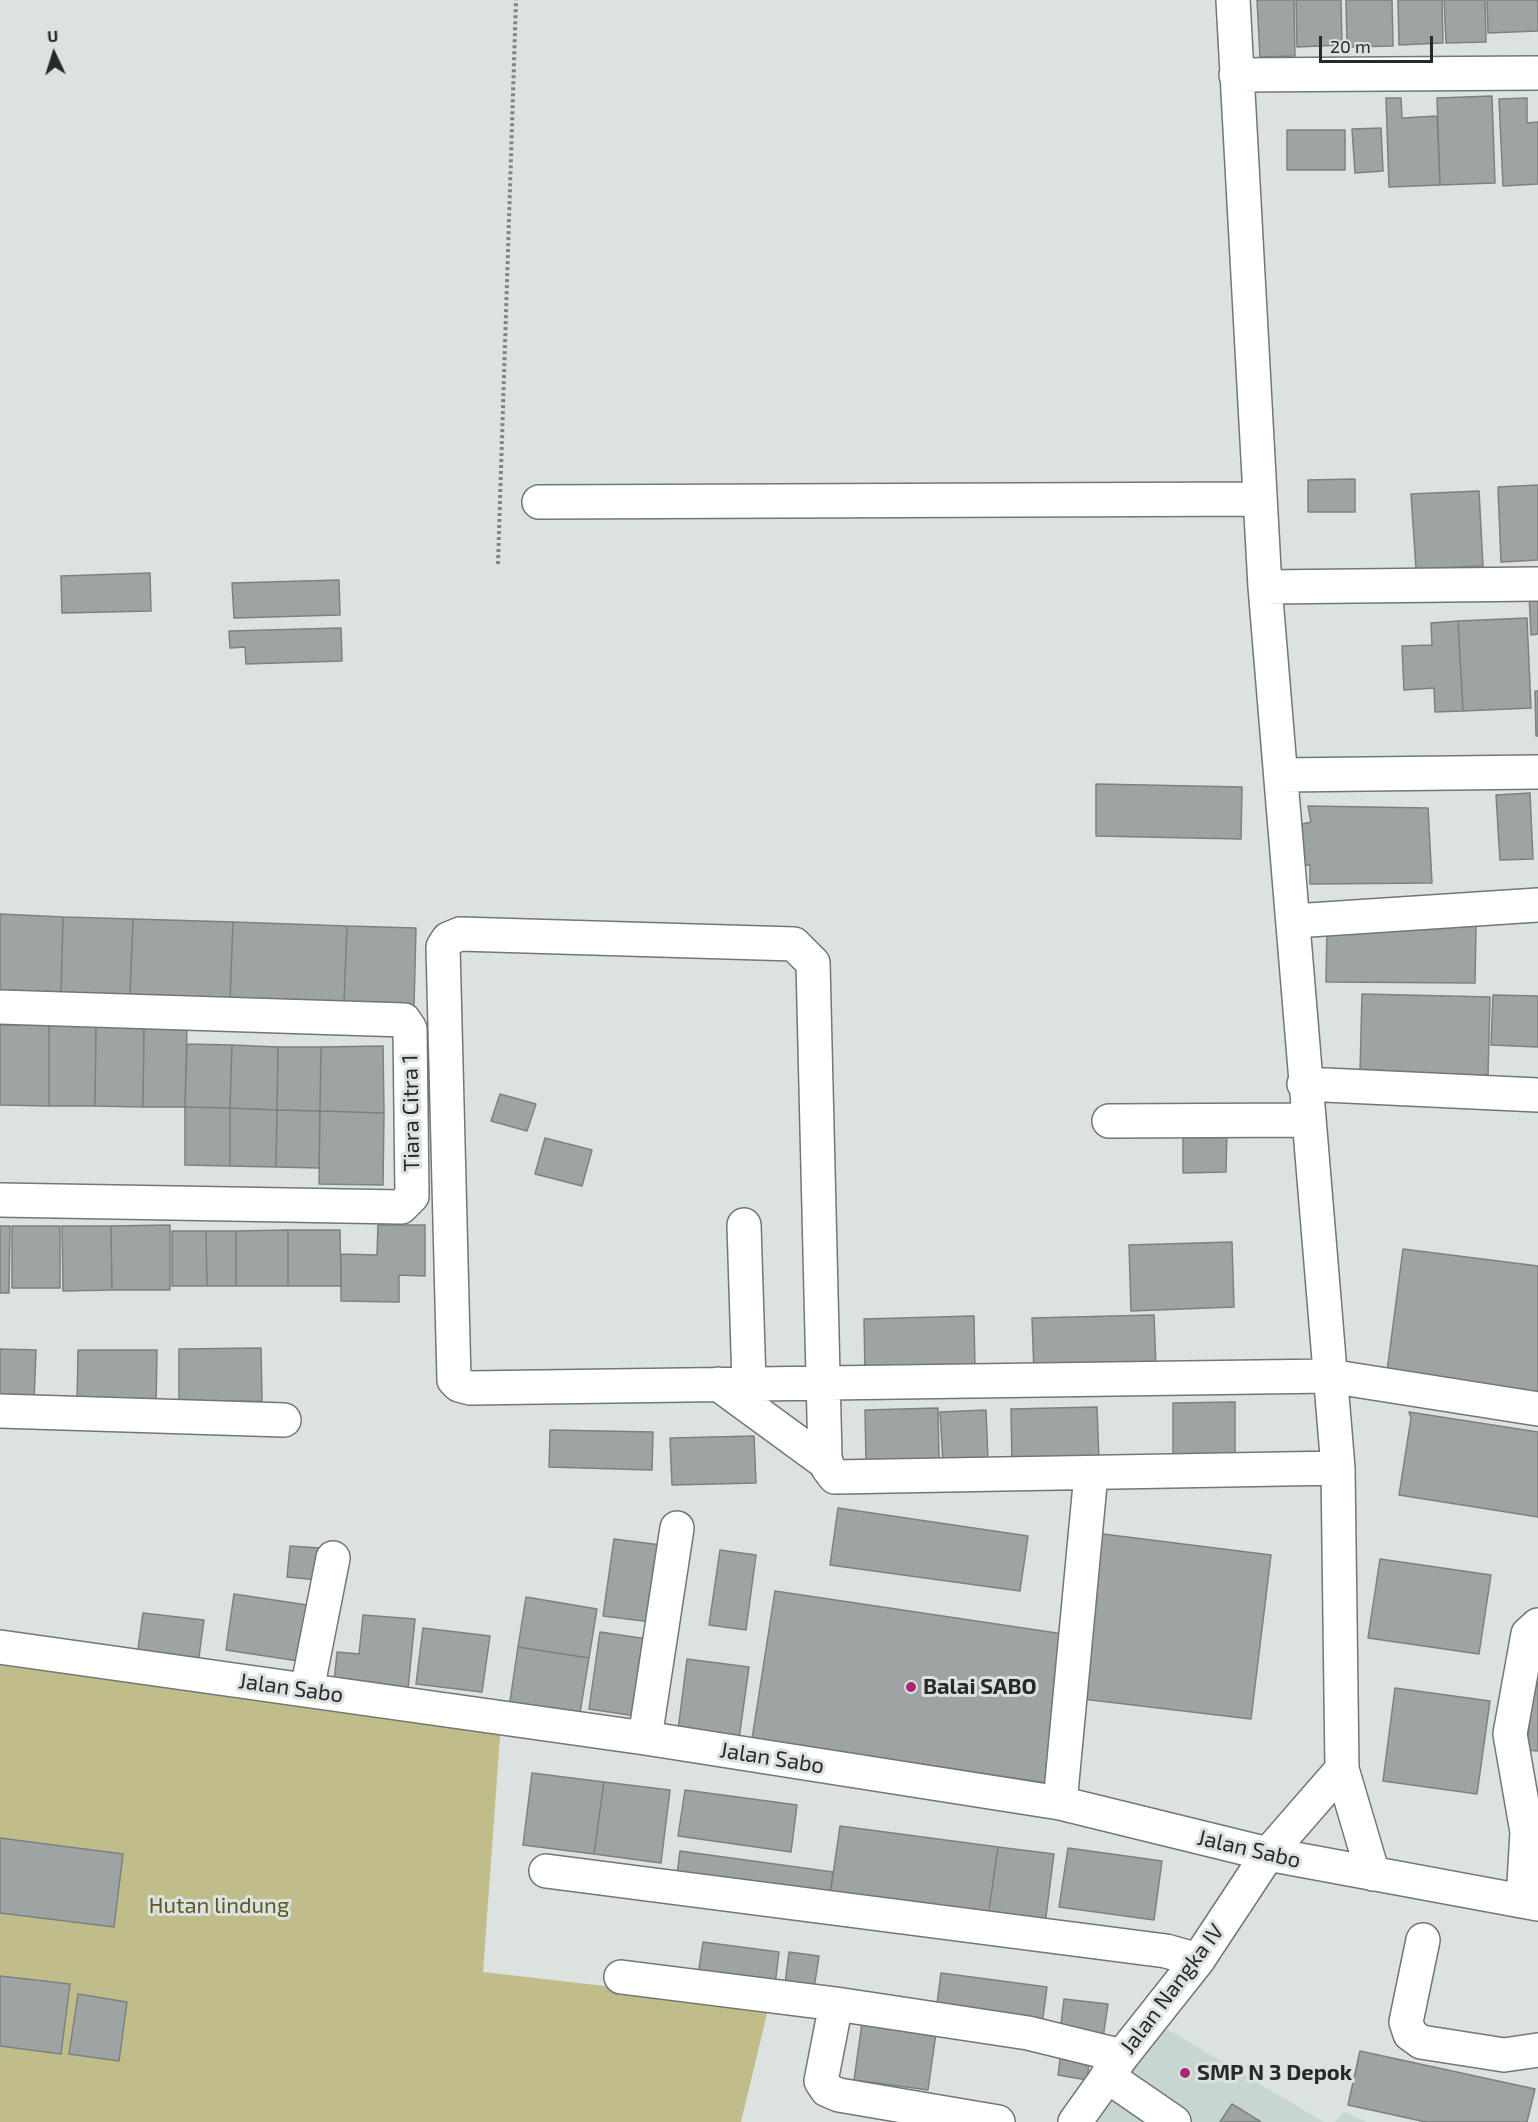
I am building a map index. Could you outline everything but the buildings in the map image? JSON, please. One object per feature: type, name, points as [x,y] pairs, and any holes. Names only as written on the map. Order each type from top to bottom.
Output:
[{"type":"street","points":[[1233,0],[1264,586],[1294,921],[1304,1084],[1338,1468],[1342,1768],[1373,1874]]},
{"type":"street","points":[[1236,75],[1538,73]]},
{"type":"street","points":[[539,502],[1260,499]]},
{"type":"street","points":[[1264,586],[1538,584]]},
{"type":"street","points":[[1281,775],[1538,772]]},
{"type":"street","points":[[1294,921],[1538,905]]},
{"type":"street","points":[[826,1463],[824,1382],[813,963],[805,952],[794,944],[460,934],[448,939],[443,947],[453,1380],[459,1385],[470,1388],[824,1382],[1329,1376],[1538,1409]]},
{"type":"street","name":"Tiara Citra 1","points":[[0,1007],[404,1020],[410,1029],[412,1196],[400,1207],[0,1200]]},
{"type":"street","points":[[1304,1084],[1538,1095]]},
{"type":"street","points":[[1109,1121],[1307,1120]]},
{"type":"street","points":[[734,1384],[744,1226]]},
{"type":"street","points":[[734,1384],[826,1463],[835,1476],[1091,1474],[1338,1468]]},
{"type":"street","points":[[0,1411],[284,1420]]},
{"type":"street","points":[[1060,1803],[1091,1474]]},
{"type":"street","points":[[645,1738],[677,1528]]},
{"type":"street","points":[[307,1690],[333,1558]]},
{"type":"street","points":[[1530,1902],[1527,1832],[1528,1784],[1510,1734],[1528,1634],[1538,1625]]},
{"type":"street","name":"Jalan Sabo","points":[[0,1647],[645,1738],[1060,1803],[1268,1854],[1530,1902]]},
{"type":"street","name":"Jalan Nangka IV","points":[[1075,2122],[1114,2066],[1198,1960],[1268,1854],[1342,1768]]},
{"type":"street","points":[[546,1871],[1166,1951],[1198,1960]]},
{"type":"street","points":[[1423,1940],[1406,2022],[1410,2034],[1421,2042],[1504,2055],[1538,2050]]},
{"type":"street","points":[[621,1977],[836,2004],[1028,2033],[1114,2066],[1174,2122]]},
{"type":"street","points":[[836,2004],[821,2081],[827,2090],[839,2095],[998,2122]]},
{"type":"path","points":[[498,564],[516,0]]},
{"type":"shaded area","name":"SMP N 3 Depok","points":[[1160,2025],[1324,2122],[1097,2122]]},
{"type":"shaded area","name":"SMP N 3 Depok","points":[[1344,2112],[1367,2122],[1335,2122]]},
{"type":"green space","name":"Hutan lindung","points":[[0,1662],[501,1723],[483,1972],[769,2005],[741,2122],[0,2122]]},
{"type":"place","name":"Balai SABO","points":[[911,1687]]},
{"type":"place","name":"SMP N 3 Depok","points":[[1185,2073]]}]
